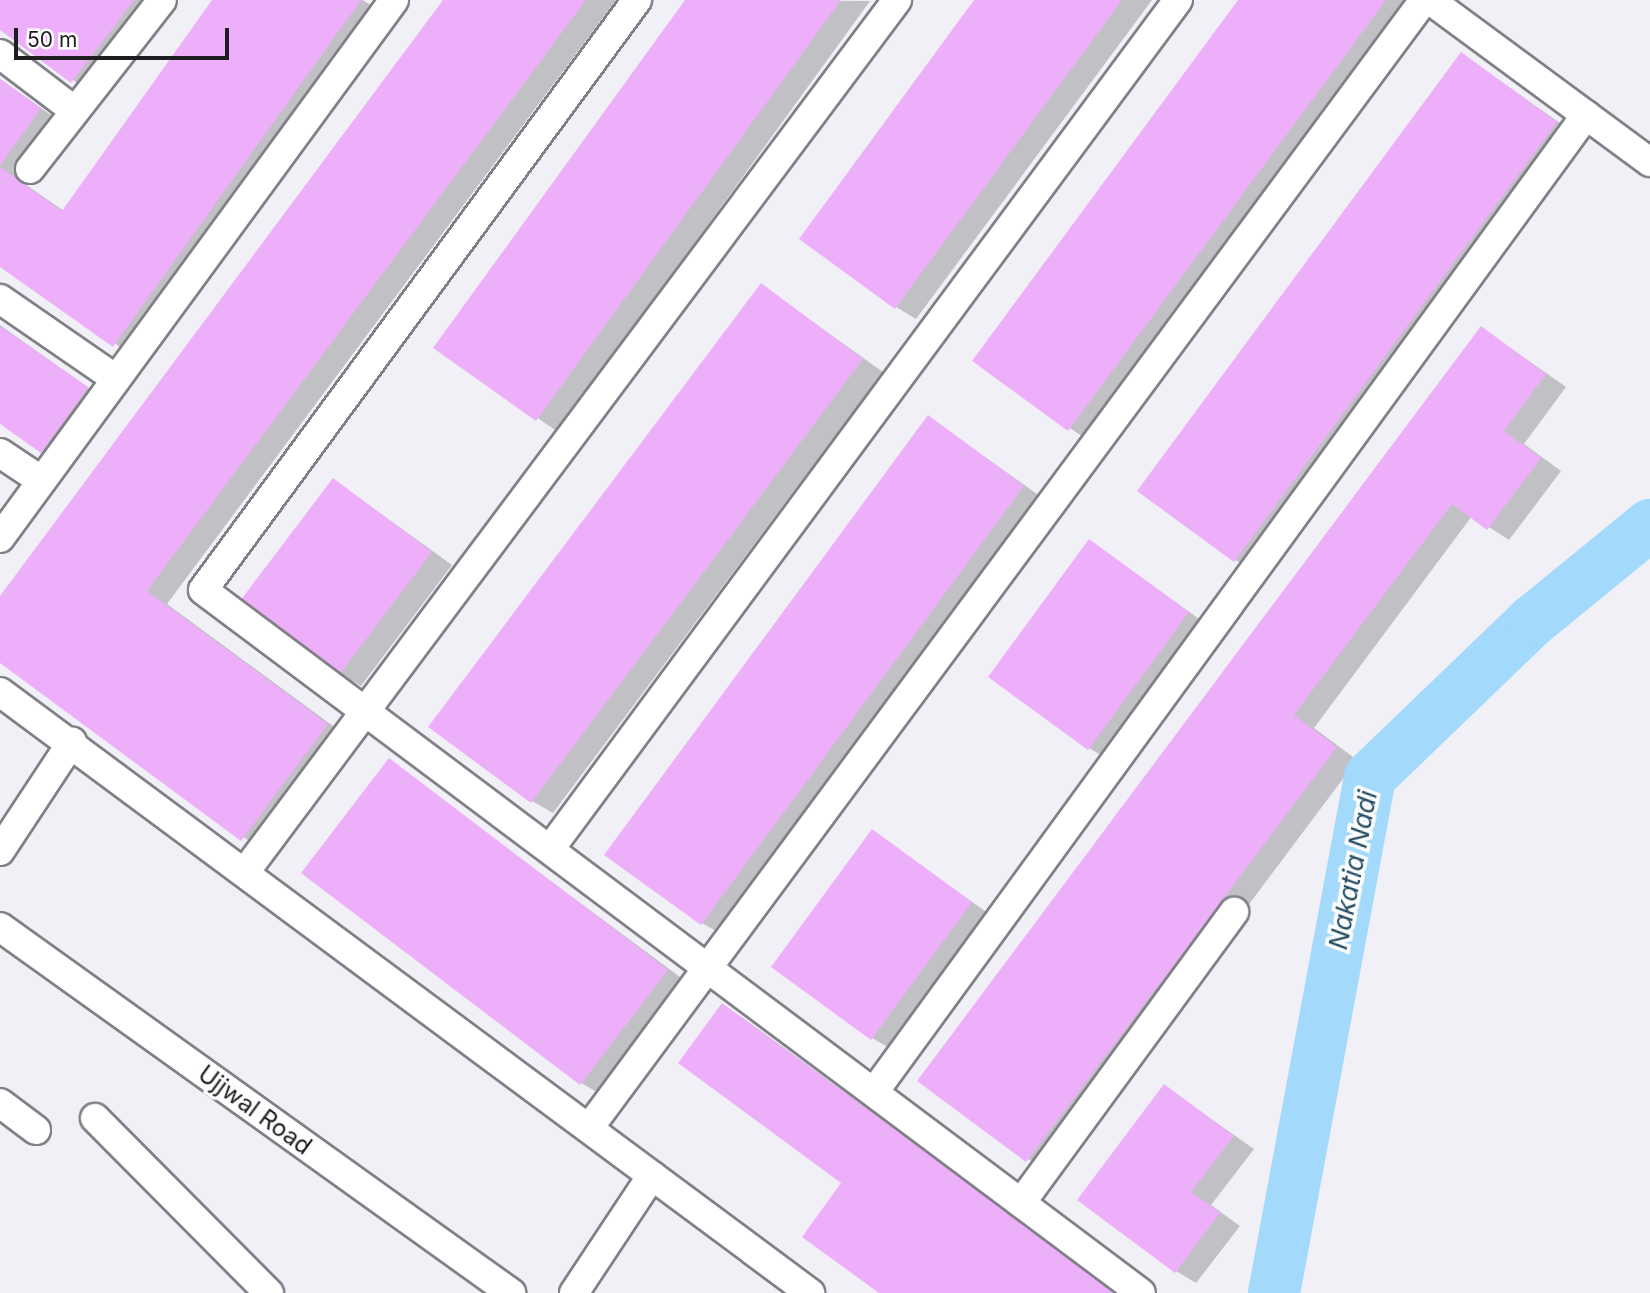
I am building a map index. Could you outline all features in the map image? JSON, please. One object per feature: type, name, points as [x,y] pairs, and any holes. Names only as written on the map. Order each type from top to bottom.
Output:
[{"type":"street","points":[[30,169],[162,0]]},
{"type":"street","points":[[0,538],[394,0]]},
{"type":"street","points":[[637,0],[203,590],[1141,1293]]},
{"type":"street","points":[[245,872],[897,0]]},
{"type":"street","points":[[550,849],[1178,0]]},
{"type":"street","points":[[589,1128],[1424,0]]},
{"type":"street","points":[[1430,0],[1650,162]]},
{"type":"street","points":[[0,54],[75,111]]},
{"type":"street","points":[[874,1092],[1586,115]]},
{"type":"street","points":[[0,299],[116,379]]},
{"type":"street","points":[[0,453],[41,481]]},
{"type":"street","points":[[0,692],[72,742],[810,1293]]},
{"type":"street","points":[[0,851],[72,742]]},
{"type":"street","points":[[1021,1203],[1234,912]]},
{"type":"street","name":"Ujjwal Road","points":[[0,927],[511,1293]]},
{"type":"street","points":[[0,1103],[36,1130]]},
{"type":"street","points":[[95,1118],[269,1293]]},
{"type":"street","points":[[574,1293],[652,1175]]},
{"type":"building","points":[[0,0],[134,0],[71,83],[0,30]]},
{"type":"building","points":[[212,0],[361,0],[113,347],[0,267],[0,167],[62,211]]},
{"type":"building","points":[[443,0],[586,0],[147,591],[328,724],[241,841],[0,663],[0,596]]},
{"type":"building","points":[[685,0],[841,0],[536,421],[433,348]]},
{"type":"building","points":[[974,0],[1122,0],[895,309],[799,239]]},
{"type":"building","points":[[1238,0],[1386,0],[1068,431],[972,361]]},
{"type":"building","points":[[1461,52],[1557,122],[1234,562],[1137,491]]},
{"type":"building","points":[[0,79],[41,108],[0,166]]},
{"type":"building","points":[[761,283],[863,359],[531,803],[428,727]]},
{"type":"building","points":[[0,326],[88,387],[41,453],[0,424]]},
{"type":"building","points":[[1481,326],[1546,374],[1504,431],[1541,458],[1487,530],[1452,504],[1294,715],[1337,747],[1026,1162],[917,1081]]},
{"type":"building","points":[[928,415],[1024,486],[701,925],[604,855]]},
{"type":"building","points":[[333,478],[432,552],[339,675],[240,601]]},
{"type":"building","points":[[1089,539],[1189,612],[1088,750],[988,677]]},
{"type":"building","points":[[389,758],[668,970],[580,1085],[301,873]]},
{"type":"building","points":[[872,829],[972,902],[871,1040],[771,967]]},
{"type":"building","points":[[722,1003],[1119,1293],[879,1293],[802,1237],[841,1183],[678,1063]]},
{"type":"building","points":[[1164,1084],[1234,1136],[1191,1192],[1220,1213],[1175,1273],[1077,1200]]},
{"type":"waterway","name":"Nakatia Nadi","points":[[1274,1293],[1370,777],[1531,622],[1650,525]]}]
